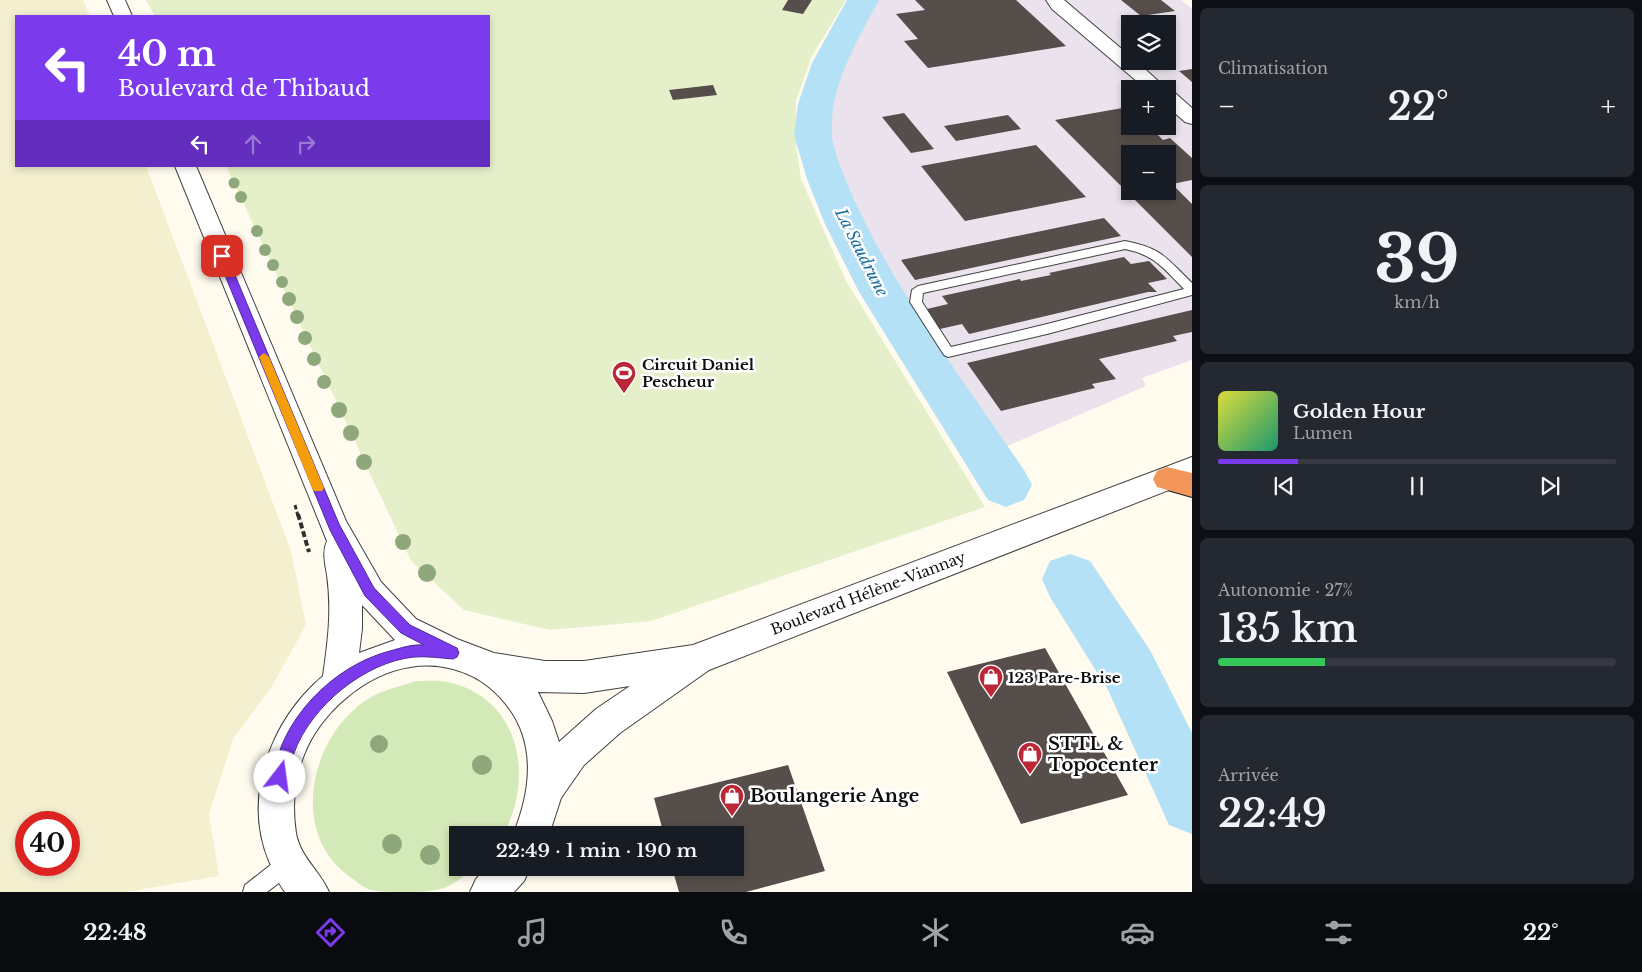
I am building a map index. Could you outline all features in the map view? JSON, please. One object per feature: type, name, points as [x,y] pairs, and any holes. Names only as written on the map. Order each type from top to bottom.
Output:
[{"type":"street","points":[[116,0],[123,15]]},
{"type":"street","points":[[1055,0],[1058,5],[1147,80]]},
{"type":"street","points":[[1176,104],[1192,118]]},
{"type":"street","points":[[185,167],[334,526],[370,592],[405,629],[453,653]]},
{"type":"street","name":"Boulevard Hélène-Viannay","points":[[545,790],[572,753],[608,720],[698,659],[1039,528],[1184,478]]},
{"type":"street","points":[[334,526],[346,600],[346,629],[339,681]]},
{"type":"street","points":[[310,892],[294,874],[278,834],[277,791],[288,749],[310,712],[339,681],[376,661],[414,651],[453,653],[472,658],[491,668],[517,689],[535,718],[545,752],[545,790],[536,826]]},
{"type":"street","name":"Boulevard Hélène-Viannay","points":[[491,668],[530,676],[596,676],[658,664],[698,659]]},
{"type":"street","points":[[489,892],[504,876]]},
{"type":"street","points":[[515,892],[517,876]]},
{"type":"lane","points":[[1125,245],[1145,248],[1159,257],[1192,290],[1047,329],[948,352],[916,302],[918,290],[1125,245]]},
{"type":"lane","points":[[252,892],[289,862]]},
{"type":"path","points":[[292,497],[302,524],[312,562]]},
{"type":"shaded area","points":[[0,0],[83,0],[90,15],[15,15],[15,167],[146,167],[291,551],[306,625],[272,686],[233,739],[209,814],[219,876],[126,892],[0,892]]},
{"type":"shaded area","points":[[876,0],[1181,0],[1192,9],[1192,360],[1142,378],[1146,386],[998,450],[886,282],[831,173],[823,129],[832,76]]},
{"type":"green space","name":"Circuit Daniel Pescheur","points":[[146,0],[846,0],[812,56],[796,100],[796,146],[801,179],[846,281],[985,507],[651,621],[550,630],[464,610],[411,561],[226,167],[490,167],[490,15],[154,15]]},
{"type":"green space","points":[[417,681],[436,681],[447,682],[472,691],[491,704],[505,722],[514,742],[519,765],[518,789],[513,812],[507,826],[449,826],[449,876],[464,876],[444,888],[423,892],[385,892],[366,888],[334,862],[321,841],[314,818],[313,794],[317,769],[327,746],[340,724],[365,701],[394,688]]},
{"type":"building","points":[[788,0],[812,0],[803,14],[782,10]]},
{"type":"building","points":[[915,0],[1016,0],[1066,46],[928,68],[904,41],[918,39],[896,14],[925,10]]},
{"type":"building","points":[[1121,0],[1161,0],[1175,11],[1148,15],[1140,15]]},
{"type":"building","points":[[1192,69],[1192,82],[1179,71]]},
{"type":"building","points":[[713,85],[717,95],[673,100],[669,90]]},
{"type":"building","points":[[1121,108],[1121,135],[1158,135],[1163,140],[1170,138],[1192,158],[1192,180],[1176,183],[1176,145],[1121,145],[1121,186],[1055,120]]},
{"type":"building","points":[[904,113],[934,149],[911,153],[882,117]]},
{"type":"building","points":[[1008,115],[1021,129],[956,141],[944,126]]},
{"type":"building","points":[[1036,145],[1086,197],[965,221],[921,166]]},
{"type":"building","points":[[1176,188],[1192,204],[1192,257],[1135,200],[1176,200]]},
{"type":"building","points":[[1104,218],[1121,236],[915,280],[901,260]]},
{"type":"building","points":[[1124,257],[1131,264],[1149,261],[1167,279],[1148,283],[1157,292],[1148,292],[969,334],[962,324],[940,329],[927,309],[948,304],[942,296],[1020,279],[1021,281],[1051,275],[1049,273]]},
{"type":"building","points":[[1192,310],[1192,332],[1173,336],[1177,341],[1099,359],[1116,379],[1092,384],[1095,388],[1001,411],[967,363]]},
{"type":"building","points":[[1045,648],[1128,795],[1021,824],[947,672]]},
{"type":"building","name":"Boulangerie Ange","points":[[788,765],[825,871],[746,892],[679,892],[674,876],[744,876],[744,826],[662,826],[654,798]]},
{"type":"waterway","name":"La Saudrune","points":[[863,0],[829,63],[816,104],[813,135],[826,179],[845,224],[881,292],[1006,485]]},
{"type":"waterway","name":"La Saudrune","points":[[1070,579],[1129,670],[1192,802]]},
{"type":"slow traffic","points":[[264,357],[318,488]]},
{"type":"place","name":"Circuit Daniel Pescheur","points":[[624,394]]},
{"type":"place","name":"123 Pare-Brise","points":[[991,698]]},
{"type":"place","name":"STTL & Topocenter","points":[[1030,775]]},
{"type":"place","name":"Boulangerie Ange","points":[[732,817]]},
{"type":"route","points":[[222,256],[334,526],[370,592],[405,629],[453,653],[414,651],[376,661],[339,681],[310,712],[288,749],[280,777]]}]
